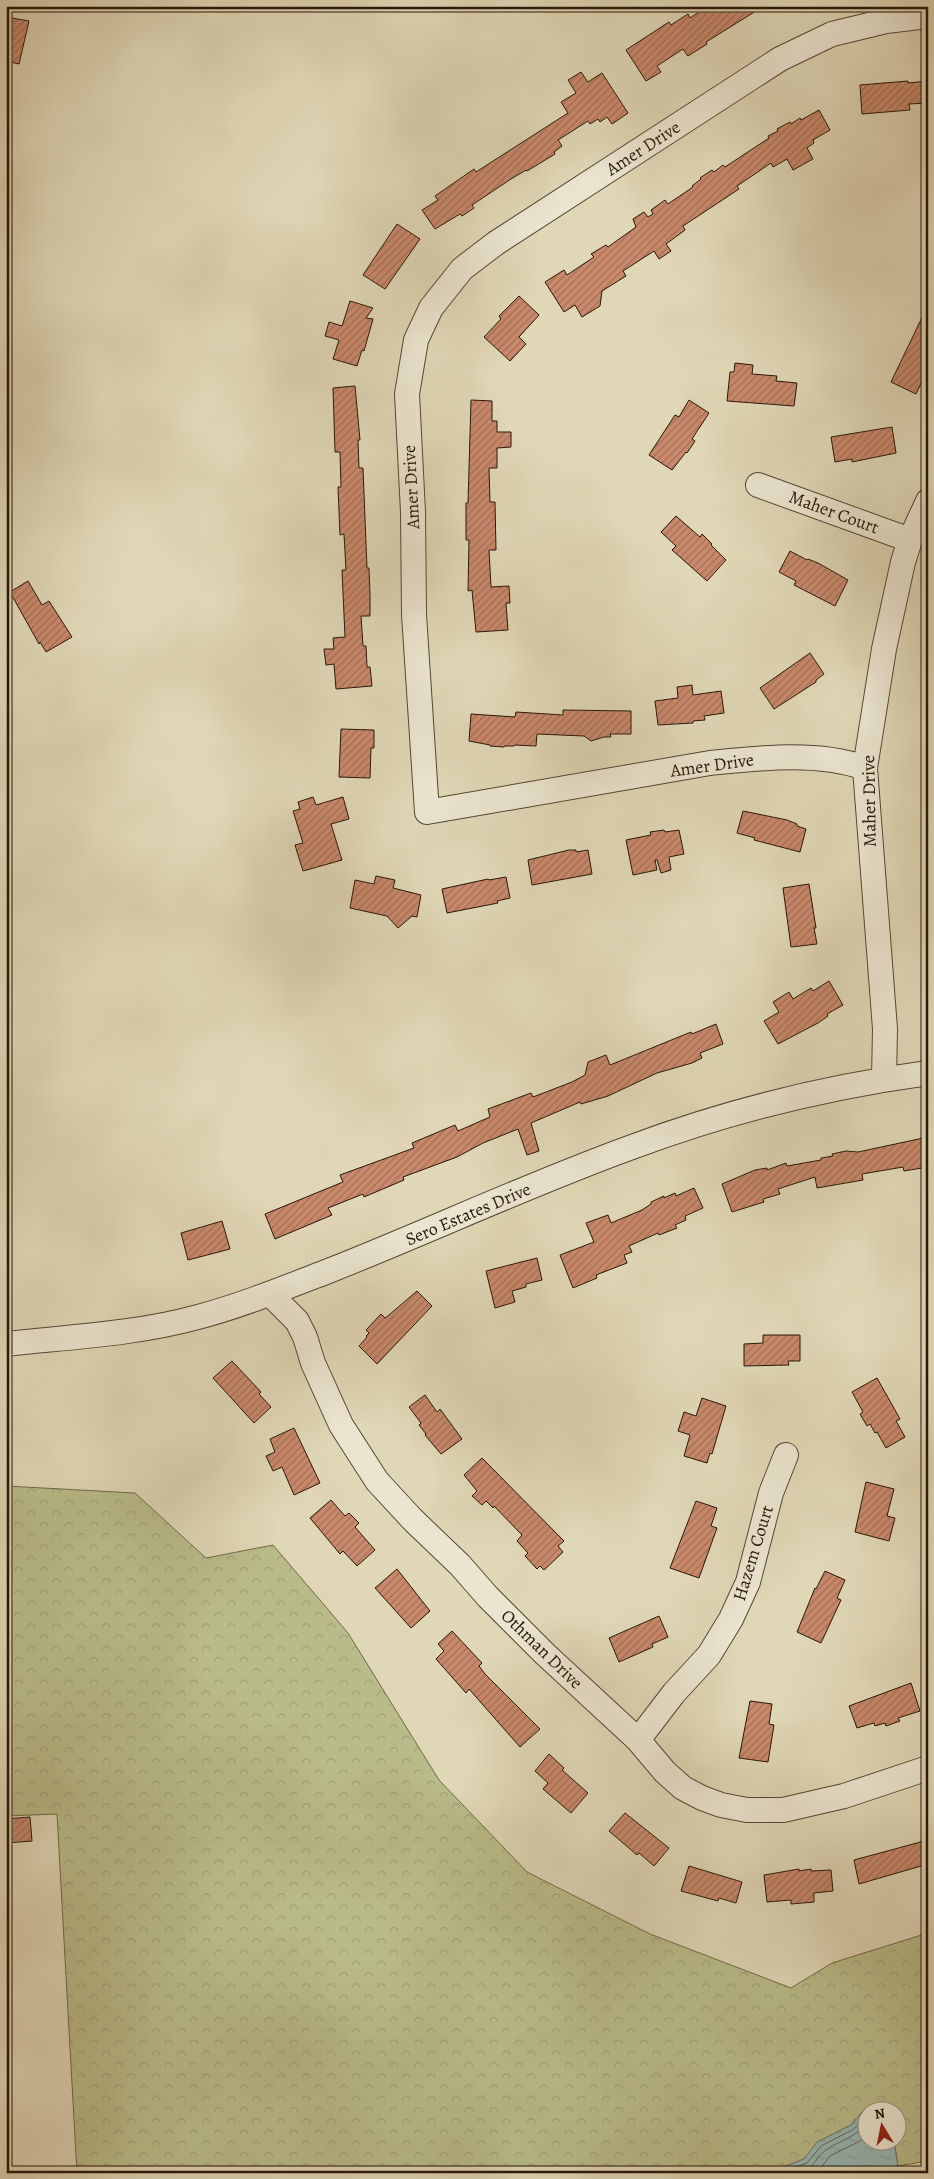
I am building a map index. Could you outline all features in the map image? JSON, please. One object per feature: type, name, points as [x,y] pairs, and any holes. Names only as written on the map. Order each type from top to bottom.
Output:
[{"type":"street","name":"Amer Drive","points":[[865,768],[855,764],[809,758],[781,757],[718,762],[427,812],[414,615],[412,504],[407,394],[416,340],[431,308],[462,270],[496,243],[788,55],[832,34],[894,20],[928,16]]},
{"type":"street","name":"Maher Court","points":[[758,485],[910,540]]},
{"type":"street","name":"Maher Drive","points":[[884,1079],[885,1028],[865,768],[884,649],[903,562],[910,540],[928,502]]},
{"type":"street","name":"Sero Estates Drive","points":[[6,1344],[147,1329],[201,1317],[270,1294],[622,1150],[712,1118],[792,1098],[884,1079],[928,1073]]},
{"type":"street","name":"Othman Drive","points":[[270,1294],[297,1321],[305,1337],[313,1363],[341,1425],[377,1481],[412,1519],[460,1565],[488,1597],[545,1654],[638,1740],[665,1772],[683,1788],[702,1798],[747,1810],[783,1810],[808,1806],[844,1796],[928,1768]]},
{"type":"street","name":"Hazem Court","points":[[638,1740],[674,1693],[709,1655],[731,1619],[748,1582],[771,1493],[786,1455]]},
{"type":"green space","points":[[6,1486],[135,1493],[206,1558],[273,1545],[348,1633],[439,1780],[527,1872],[650,1934],[791,1988],[832,1963],[928,1933],[928,2161],[898,2166],[896,2152],[906,2152],[906,2102],[856,2102],[856,2119],[851,2125],[818,2142],[804,2159],[768,2173],[77,2173],[57,1814],[6,1816]]},
{"type":"water","points":[[856,2119],[856,2152],[896,2152],[899,2173],[768,2173],[804,2159],[817,2142],[851,2125]]},
{"type":"building","points":[[708,6],[764,6],[706,42],[707,44],[688,56],[683,49],[657,66],[661,72],[646,81],[626,50],[669,22],[671,25],[688,14],[690,18]]},
{"type":"building","points":[[6,17],[29,21],[19,64],[6,61]]},
{"type":"building","points":[[581,72],[588,82],[602,73],[628,113],[612,124],[607,117],[600,122],[598,119],[590,124],[588,121],[558,140],[562,146],[554,152],[555,154],[511,179],[472,205],[474,208],[462,216],[460,214],[435,229],[422,210],[438,200],[435,196],[474,169],[476,172],[568,113],[561,102],[576,93],[568,80]]},
{"type":"building","points":[[908,81],[908,83],[928,81],[928,103],[909,104],[910,110],[862,114],[860,85]]},
{"type":"building","points":[[819,110],[830,130],[813,140],[814,143],[807,148],[813,159],[793,170],[787,159],[773,167],[771,163],[737,186],[739,189],[683,226],[685,230],[666,244],[671,251],[659,259],[654,251],[623,271],[626,276],[602,291],[600,306],[582,317],[575,305],[564,312],[545,282],[564,270],[567,275],[594,257],[591,254],[606,245],[608,247],[636,227],[633,219],[644,212],[648,217],[653,214],[651,210],[665,200],[668,204],[693,187],[700,178],[712,170],[714,172],[723,165],[725,167],[769,138],[768,136],[778,131],[777,129],[790,122],[791,124],[800,118],[801,120]]},
{"type":"building","points":[[397,224],[420,239],[385,289],[363,275]]},
{"type":"building","points":[[519,296],[539,315],[519,337],[526,344],[510,361],[484,337],[501,319],[499,316]]},
{"type":"building","points":[[350,301],[373,308],[366,318],[373,319],[364,351],[362,350],[357,366],[333,359],[339,340],[325,336],[329,322],[342,326]]},
{"type":"building","points":[[928,305],[928,369],[916,394],[891,382]]},
{"type":"building","points":[[735,363],[753,365],[752,374],[777,376],[776,381],[797,383],[794,406],[727,401],[730,372],[734,372]]},
{"type":"building","points":[[355,386],[360,440],[358,440],[359,468],[363,468],[367,568],[369,568],[370,594],[370,616],[361,616],[363,646],[366,646],[367,667],[370,667],[372,686],[336,689],[334,664],[326,665],[324,649],[334,649],[333,638],[345,637],[342,570],[346,570],[344,534],[340,535],[338,487],[341,487],[340,452],[335,452],[333,388]]},
{"type":"building","points":[[471,400],[492,401],[492,421],[497,421],[497,432],[511,432],[511,447],[497,448],[497,468],[489,468],[490,502],[495,502],[496,550],[489,550],[491,587],[509,586],[510,603],[506,603],[508,630],[476,632],[472,590],[468,591],[469,540],[466,540],[466,503],[468,503]]},
{"type":"building","points":[[689,400],[709,413],[692,439],[695,441],[672,470],[649,455],[675,415],[679,417]]},
{"type":"building","points":[[892,427],[896,453],[852,462],[852,459],[835,462],[831,437]]},
{"type":"building","points":[[676,516],[700,537],[702,534],[726,560],[707,581],[672,550],[676,546],[661,532]]},
{"type":"building","points":[[790,551],[807,560],[818,563],[848,580],[835,606],[794,585],[796,581],[779,572]]},
{"type":"building","points":[[28,581],[42,605],[49,601],[72,637],[46,652],[40,642],[39,644],[10,592]]},
{"type":"building","points":[[810,653],[824,674],[816,682],[774,709],[760,688]]},
{"type":"building","points":[[692,685],[693,695],[721,691],[724,713],[704,716],[705,720],[693,721],[693,723],[658,725],[655,701],[678,698],[677,687]]},
{"type":"building","points":[[563,710],[631,711],[631,734],[610,734],[611,737],[591,741],[584,736],[537,734],[536,746],[490,746],[469,741],[471,714],[515,717],[516,712],[563,715]]},
{"type":"building","points":[[341,729],[374,730],[370,778],[339,777]]},
{"type":"building","points":[[313,797],[316,805],[343,797],[349,819],[331,824],[342,860],[303,871],[295,845],[303,843],[293,811],[300,809],[298,802]]},
{"type":"building","points":[[743,811],[787,820],[806,829],[800,852],[754,840],[755,838],[737,833]]},
{"type":"building","points":[[664,830],[665,832],[679,830],[684,854],[669,857],[671,870],[661,873],[657,860],[655,860],[657,870],[633,875],[626,840],[651,835],[650,832]]},
{"type":"building","points":[[576,850],[576,852],[588,850],[592,874],[532,885],[528,860]]},
{"type":"building","points":[[376,876],[395,880],[393,888],[421,895],[417,917],[412,916],[398,928],[387,916],[350,908],[355,880],[374,884]]},
{"type":"building","points":[[506,877],[510,898],[497,901],[498,903],[447,913],[442,889]]},
{"type":"building","points":[[809,884],[817,944],[791,947],[783,888]]},
{"type":"building","points":[[829,981],[843,1005],[827,1014],[828,1016],[818,1023],[778,1044],[764,1021],[779,1012],[773,1002],[789,992],[793,999],[811,988],[813,991]]},
{"type":"building","points":[[716,1024],[723,1044],[700,1053],[702,1058],[692,1063],[657,1073],[608,1096],[581,1104],[580,1102],[531,1123],[539,1151],[527,1155],[518,1129],[483,1143],[457,1157],[403,1177],[404,1180],[364,1197],[363,1194],[328,1208],[332,1215],[275,1239],[265,1214],[343,1182],[340,1175],[414,1148],[412,1143],[455,1125],[458,1131],[490,1117],[488,1109],[531,1093],[533,1097],[572,1082],[585,1075],[588,1062],[606,1055],[610,1065],[691,1032],[692,1034]]},
{"type":"building","points":[[928,1137],[928,1167],[904,1171],[903,1167],[862,1174],[863,1180],[817,1188],[815,1177],[778,1189],[780,1194],[763,1199],[764,1202],[732,1212],[722,1184],[755,1170],[767,1168],[767,1170],[786,1163],[787,1166],[821,1160],[821,1158],[833,1156],[832,1154],[846,1151],[858,1152]]},
{"type":"building","points":[[694,1188],[703,1208],[685,1216],[686,1220],[675,1225],[677,1228],[659,1235],[658,1233],[629,1246],[632,1252],[624,1255],[627,1263],[596,1275],[597,1278],[573,1288],[560,1255],[594,1242],[586,1223],[608,1215],[611,1223],[642,1210],[651,1202],[664,1196],[664,1198],[675,1193],[676,1196]]},
{"type":"building","points":[[222,1221],[230,1249],[188,1260],[181,1233]]},
{"type":"building","points":[[537,1258],[542,1280],[526,1284],[526,1287],[512,1291],[515,1302],[495,1308],[486,1271]]},
{"type":"building","points":[[417,1291],[432,1306],[377,1364],[359,1346],[369,1333],[366,1330],[381,1314],[385,1318]]},
{"type":"building","points":[[763,1335],[800,1335],[800,1361],[788,1361],[789,1365],[744,1366],[744,1344],[763,1343]]},
{"type":"building","points":[[232,1361],[261,1392],[259,1394],[271,1407],[254,1423],[213,1378]]},
{"type":"building","points":[[877,1378],[900,1419],[896,1421],[905,1437],[886,1448],[877,1432],[875,1433],[870,1424],[867,1426],[860,1414],[863,1412],[852,1392]]},
{"type":"building","points":[[425,1395],[437,1412],[440,1409],[462,1439],[441,1454],[425,1435],[419,1425],[421,1423],[409,1407]]},
{"type":"building","points":[[702,1398],[726,1406],[712,1454],[710,1453],[707,1463],[684,1456],[690,1435],[678,1431],[684,1412],[696,1416]]},
{"type":"building","points":[[294,1428],[320,1483],[294,1495],[282,1467],[273,1471],[266,1456],[275,1452],[270,1439]]},
{"type":"building","points":[[482,1458],[564,1541],[558,1546],[563,1552],[544,1570],[540,1566],[537,1569],[525,1556],[528,1553],[517,1541],[522,1535],[494,1506],[493,1508],[486,1501],[482,1505],[472,1496],[477,1491],[464,1475]]},
{"type":"building","points":[[866,1482],[894,1489],[887,1516],[895,1518],[889,1541],[855,1532]]},
{"type":"building","points":[[331,1500],[345,1516],[349,1513],[359,1523],[355,1527],[375,1550],[357,1566],[343,1551],[340,1554],[310,1518]]},
{"type":"building","points":[[696,1501],[717,1508],[711,1526],[717,1528],[699,1578],[670,1568]]},
{"type":"building","points":[[397,1569],[430,1611],[411,1628],[375,1588]]},
{"type":"building","points":[[825,1571],[845,1580],[837,1598],[841,1600],[821,1643],[797,1632],[815,1588]]},
{"type":"building","points":[[659,1616],[668,1637],[652,1644],[653,1647],[619,1662],[609,1638]]},
{"type":"building","points":[[452,1631],[482,1663],[479,1666],[485,1674],[540,1729],[520,1747],[469,1689],[466,1693],[436,1659],[444,1651],[438,1644]]},
{"type":"building","points":[[911,1683],[920,1711],[898,1718],[900,1721],[886,1726],[885,1723],[875,1726],[874,1723],[857,1728],[849,1706]]},
{"type":"building","points":[[750,1701],[772,1704],[769,1724],[774,1725],[768,1762],[739,1758]]},
{"type":"building","points":[[549,1754],[564,1768],[562,1770],[588,1793],[571,1813],[543,1789],[548,1783],[535,1771]]},
{"type":"building","points":[[625,1813],[669,1848],[654,1866],[639,1853],[637,1855],[609,1831]]},
{"type":"building","points":[[30,1817],[32,1841],[6,1843],[6,1819]]},
{"type":"building","points":[[928,1840],[928,1864],[859,1884],[854,1860]]},
{"type":"building","points":[[689,1866],[742,1882],[736,1903],[719,1898],[718,1901],[681,1891]]},
{"type":"building","points":[[799,1869],[799,1871],[811,1869],[811,1871],[831,1870],[833,1891],[814,1893],[814,1902],[791,1904],[791,1900],[767,1902],[764,1875]]}]
